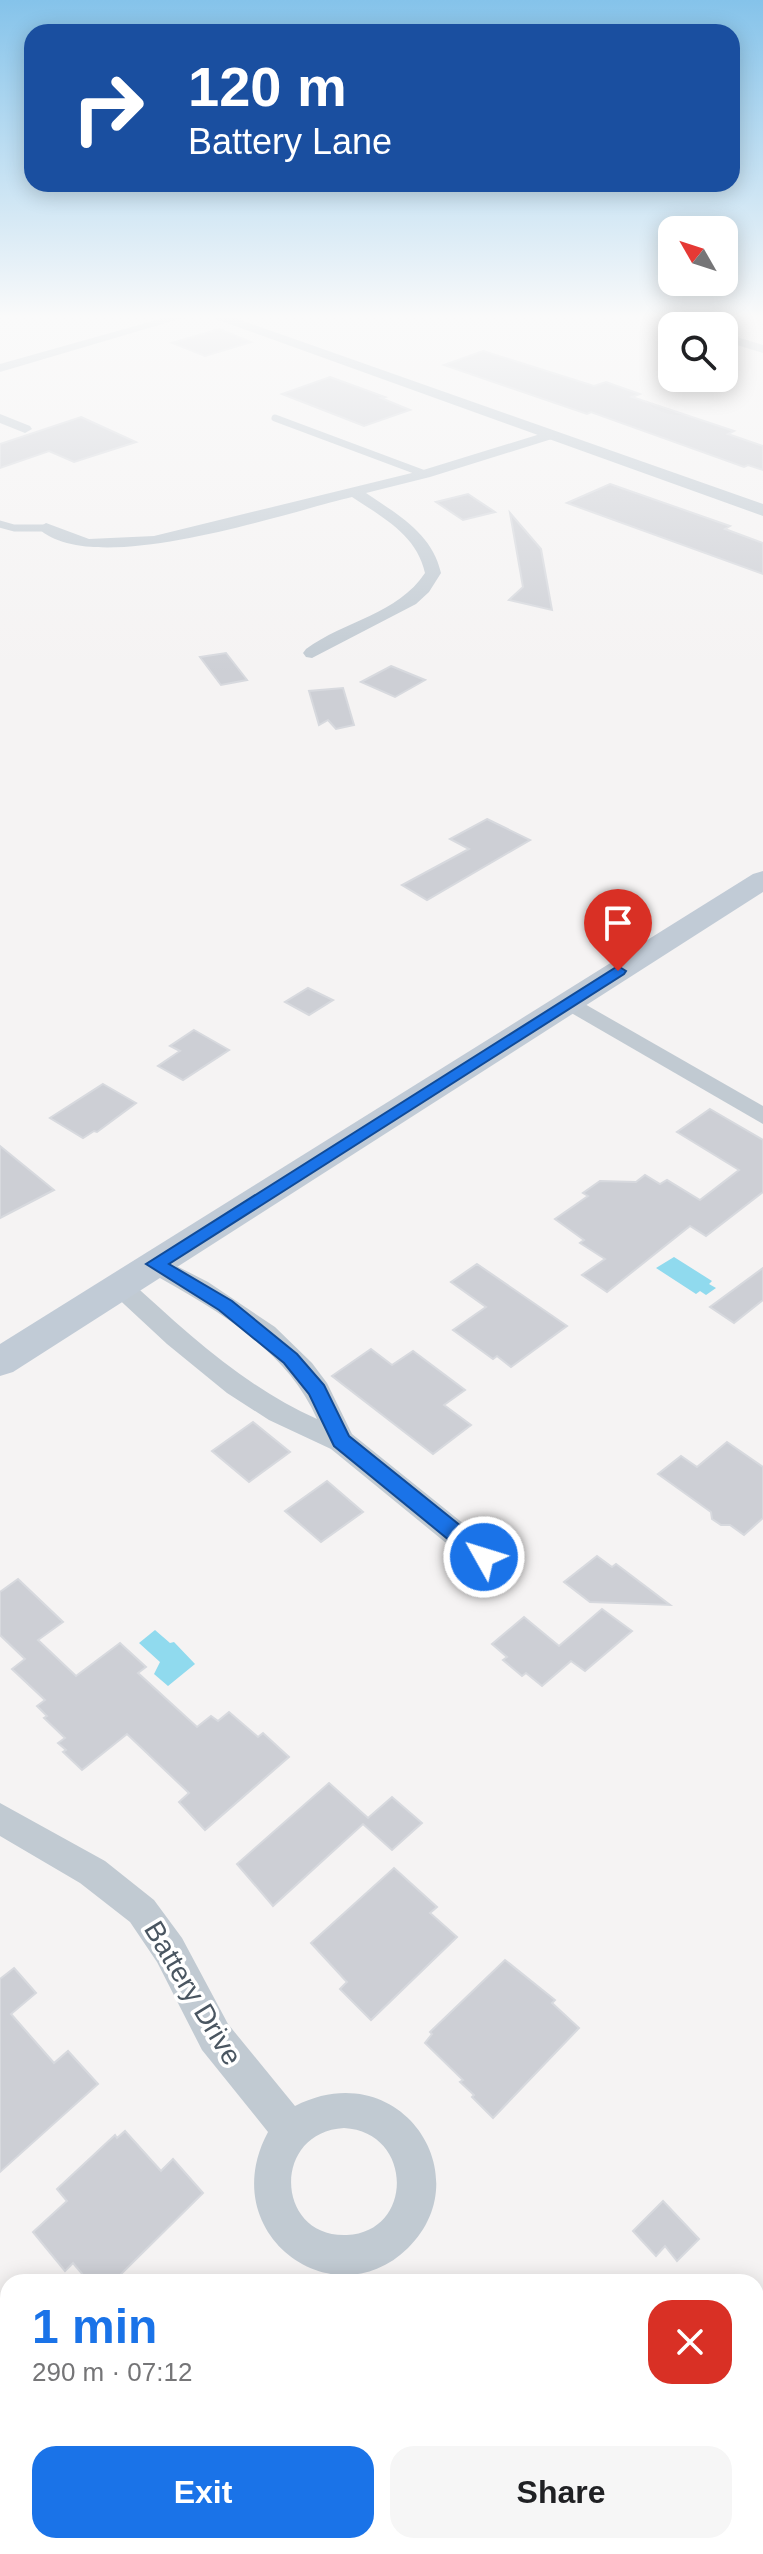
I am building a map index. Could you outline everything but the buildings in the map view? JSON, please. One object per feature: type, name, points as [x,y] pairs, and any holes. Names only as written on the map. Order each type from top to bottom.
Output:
[{"type":"main road","points":[[0,1362],[763,880]]},
{"type":"street","points":[[46,528],[87,544],[137,543],[425,474],[546,436]]},
{"type":"street","points":[[553,436],[763,510]]},
{"type":"street","points":[[312,653],[325,642],[402,604],[425,585],[433,573],[430,557],[423,545],[355,492]]},
{"type":"street","points":[[569,1002],[763,1116]]},
{"type":"street","points":[[155,1264],[225,1305],[291,1358],[317,1390],[341,1441]]},
{"type":"street","points":[[120,1286],[178,1337],[256,1397],[278,1412],[341,1441],[484,1557]]},
{"type":"street","name":"Battery Drive","points":[[0,1818],[118,1889],[141,1910],[172,1953],[219,2044],[256,2092],[293,2131]]},
{"type":"lane","points":[[324,436],[425,474]]},
{"type":"lane","points":[[0,524],[14,528],[46,528]]},
{"type":"water","points":[[674,1257],[712,1281],[709,1284],[716,1288],[706,1295],[700,1291],[696,1294],[656,1268]]},
{"type":"water","points":[[155,1630],[170,1643],[174,1642],[195,1664],[168,1686],[154,1674],[160,1662],[139,1643]]},
{"type":"route","points":[[484,1557],[341,1441],[317,1390],[291,1358],[225,1305],[155,1264],[618,971]]}]
